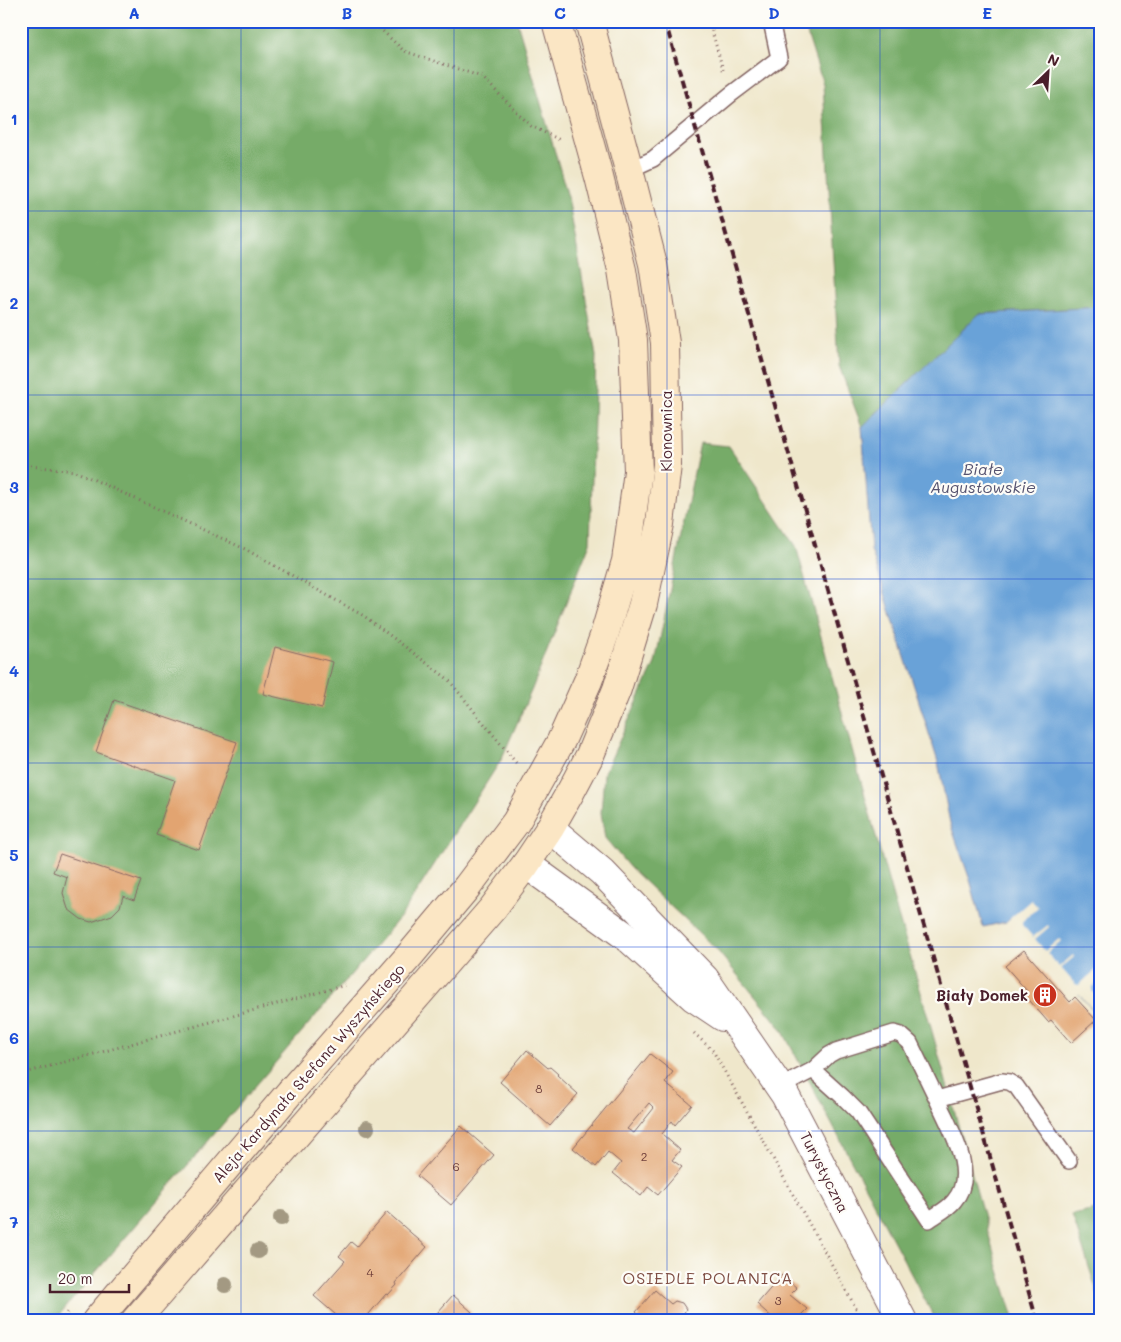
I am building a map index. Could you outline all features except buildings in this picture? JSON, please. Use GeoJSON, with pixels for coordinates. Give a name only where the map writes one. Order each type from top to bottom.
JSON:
{"type":"FeatureCollection","features":[{"type":"Feature","properties":{"kind":"main road","name":"Klonownica"},"geometry":{"type":"LineString","coordinates":[[516,822],[561,742],[588,681],[604,636],[626,561],[638,471],[632,340],[622,270],[599,177],[556,21]]}},
{"type":"Feature","properties":{"kind":"main road","name":"Klonownica"},"geometry":{"type":"LineString","coordinates":[[550,828],[590,756],[617,689],[643,604],[660,524],[667,465],[665,343],[653,264],[589,21]]}},
{"type":"Feature","properties":{"kind":"main road"},"geometry":{"type":"LineString","coordinates":[[599,177],[629,170]]}},
{"type":"Feature","properties":{"kind":"main road"},"geometry":{"type":"LineString","coordinates":[[135,1321],[493,908],[526,864],[550,828],[516,822],[526,864]]}},
{"type":"Feature","properties":{"kind":"main road","name":"Aleja Kardynała Stefana Wyszyńskiego"},"geometry":{"type":"LineString","coordinates":[[96,1321],[467,887],[516,822]]}},
{"type":"Feature","properties":{"kind":"main road"},"geometry":{"type":"LineString","coordinates":[[291,1091],[316,1112]]}},
{"type":"Feature","properties":{"kind":"street","name":"Turystyczna"},"geometry":{"type":"LineString","coordinates":[[550,828],[602,872],[705,979],[780,1086],[903,1321]]}},
{"type":"Feature","properties":{"kind":"street","name":"Turystyczna"},"geometry":{"type":"LineString","coordinates":[[526,864],[628,938],[694,997],[739,1028]]}},
{"type":"Feature","properties":{"kind":"lane"},"geometry":{"type":"LineString","coordinates":[[629,170],[653,159],[730,95],[779,58],[772,21]]}},
{"type":"Feature","properties":{"kind":"lane"},"geometry":{"type":"LineString","coordinates":[[780,1086],[814,1070],[829,1055],[836,1051],[894,1033],[901,1035],[910,1043],[958,1146],[963,1164],[964,1180],[960,1192],[953,1203],[928,1220],[858,1112],[814,1070]]}},
{"type":"Feature","properties":{"kind":"lane"},"geometry":{"type":"LineString","coordinates":[[936,1100],[1002,1081],[1009,1082],[1016,1086],[1069,1161]]}},
{"type":"Feature","properties":{"kind":"path"},"geometry":{"type":"LineString","coordinates":[[372,21],[404,51],[482,77],[531,126],[564,142]]}},
{"type":"Feature","properties":{"kind":"path"},"geometry":{"type":"LineString","coordinates":[[682,21],[682,24],[692,21]]}},
{"type":"Feature","properties":{"kind":"path"},"geometry":{"type":"LineString","coordinates":[[708,21],[730,95]]}},
{"type":"Feature","properties":{"kind":"path"},"geometry":{"type":"LineString","coordinates":[[21,465],[75,471],[245,549],[364,616],[448,679],[517,764]]}},
{"type":"Feature","properties":{"kind":"path"},"geometry":{"type":"LineString","coordinates":[[21,1074],[355,983],[384,985]]}},
{"type":"Feature","properties":{"kind":"path"},"geometry":{"type":"LineString","coordinates":[[693,1032],[713,1051],[862,1321]]}},
{"type":"Feature","properties":{"kind":"green space"},"geometry":{"type":"Polygon","coordinates":[[[21,21],[517,21],[568,197],[596,356],[590,543],[532,689],[501,760],[402,915],[54,1321],[21,1321],[21,21]]]}},
{"type":"Feature","properties":{"kind":"green space"},"geometry":{"type":"Polygon","coordinates":[[[803,21],[1100,21],[1100,307],[979,314],[862,427],[839,366],[823,84],[803,21]]]}},
{"type":"Feature","properties":{"kind":"green space"},"geometry":{"type":"Polygon","coordinates":[[[700,443],[729,446],[796,546],[895,905],[1015,1321],[936,1321],[781,1028],[716,949],[630,868],[605,838],[601,813],[604,774],[655,663],[700,443]]]}},
{"type":"Feature","properties":{"kind":"green space"},"geometry":{"type":"Polygon","coordinates":[[[1100,1209],[1100,1301],[1072,1215],[1100,1209]]]}},
{"type":"Feature","properties":{"kind":"water","name":"Białe Augustowskie"},"geometry":{"type":"Polygon","coordinates":[[[1100,307],[1100,1018],[1011,918],[1006,922],[983,927],[970,880],[950,823],[938,762],[871,550],[862,427],[979,314],[1100,307]]]}},
{"type":"Feature","properties":{"kind":"pier"},"geometry":{"type":"Polygon","coordinates":[[[1031,900],[1038,907],[1022,922],[1022,925],[1033,937],[1048,925],[1049,927],[1035,939],[1045,951],[1059,939],[1061,941],[1047,953],[1059,967],[1073,955],[1074,957],[1061,968],[1075,984],[1079,985],[1100,966],[1100,980],[1092,988],[1092,991],[1100,1001],[1100,1018],[1010,921],[1007,924],[1006,922],[1031,900]]]}},
{"type":"Feature","properties":{"kind":"railway"},"geometry":{"type":"LineString","coordinates":[[665,21],[1037,1321]]}},
{"type":"Feature","properties":{"kind":"place","name":"Biały Domek"},"geometry":{"type":"Point","coordinates":[1045,995]}},
{"type":"Feature","properties":{"kind":"district","name":"OSIEDLE POLANICA"},"geometry":{"type":"Point","coordinates":[708,1277]}}]}
